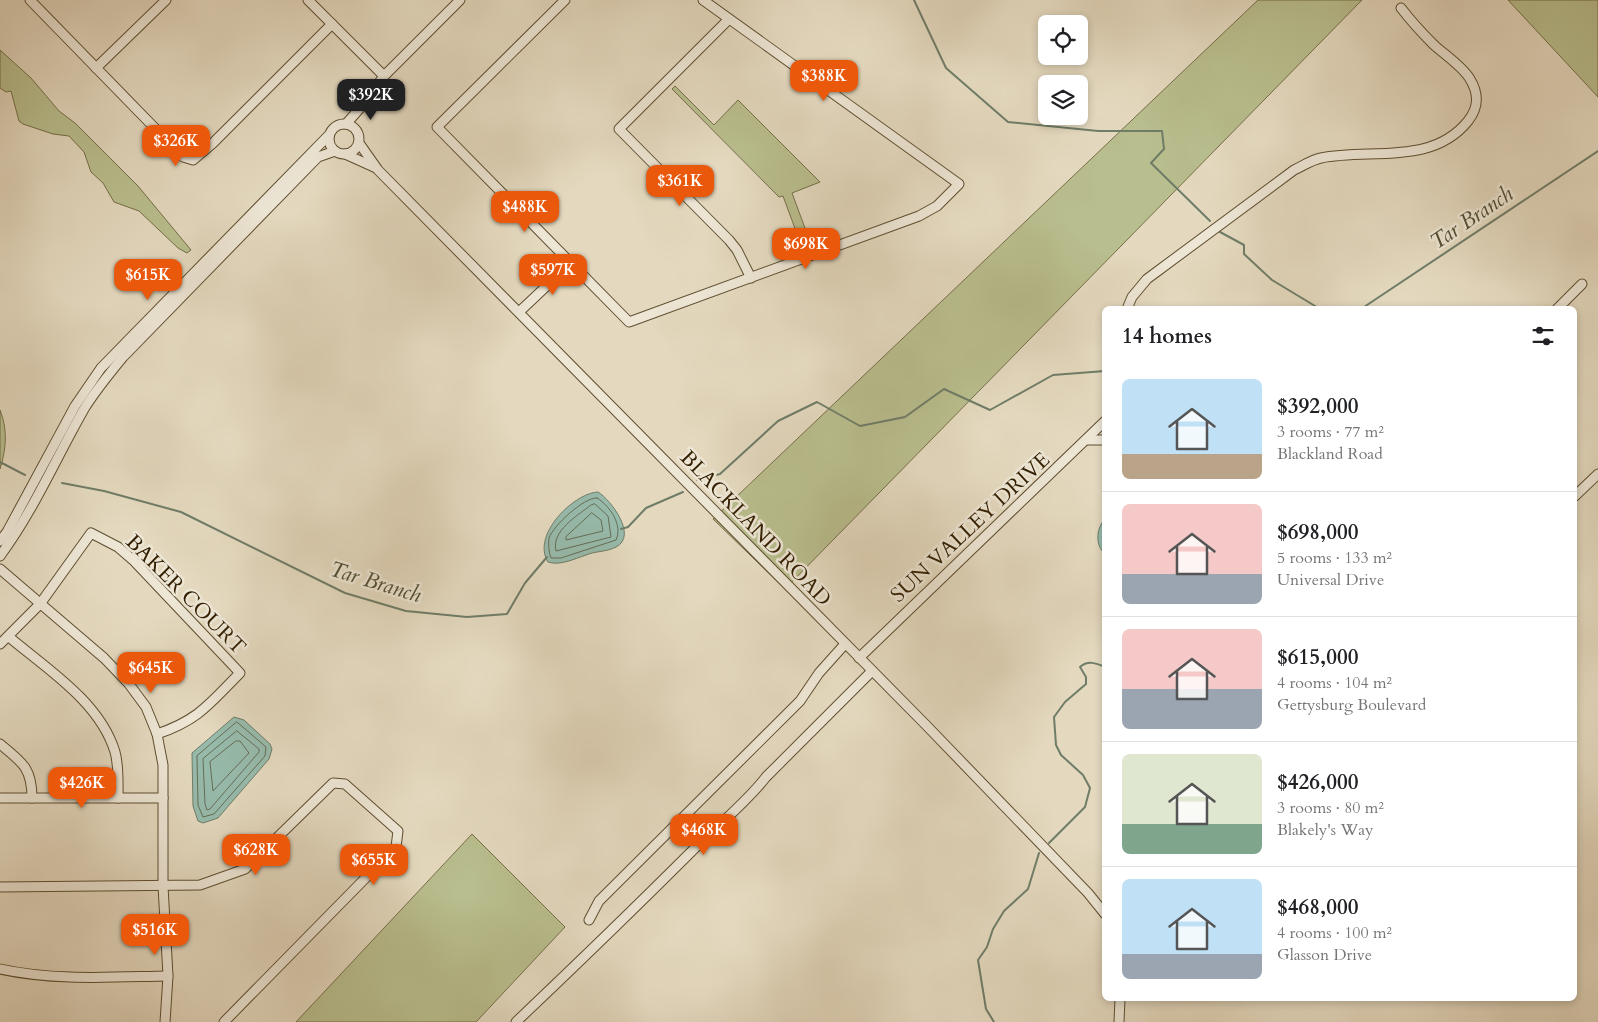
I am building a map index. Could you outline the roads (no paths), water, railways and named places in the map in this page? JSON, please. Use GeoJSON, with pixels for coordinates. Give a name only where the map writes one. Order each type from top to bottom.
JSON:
{"type":"FeatureCollection","features":[{"type":"Feature","properties":{"kind":"street"},"geometry":{"type":"LineString","coordinates":[[30,0],[183,156],[193,160],[213,143],[332,24]]}},
{"type":"Feature","properties":{"kind":"street"},"geometry":{"type":"LineString","coordinates":[[96,68],[166,0]]}},
{"type":"Feature","properties":{"kind":"street"},"geometry":{"type":"LineString","coordinates":[[308,0],[384,76]]}},
{"type":"Feature","properties":{"kind":"street"},"geometry":{"type":"LineString","coordinates":[[346,124],[384,76],[460,0]]}},
{"type":"Feature","properties":{"kind":"street"},"geometry":{"type":"LineString","coordinates":[[565,0],[437,127],[629,322],[919,216],[937,206],[959,184],[703,0]]}},
{"type":"Feature","properties":{"kind":"street"},"geometry":{"type":"LineString","coordinates":[[1128,306],[1132,297],[1146,279],[1294,170],[1322,158],[1399,154],[1423,148],[1446,139],[1464,126],[1474,113],[1478,102],[1469,78],[1433,44],[1400,8]]}},
{"type":"Feature","properties":{"kind":"street"},"geometry":{"type":"LineString","coordinates":[[729,19],[619,129],[729,240],[737,250],[751,278]]}},
{"type":"Feature","properties":{"kind":"street"},"geometry":{"type":"LineString","coordinates":[[328,136],[330,146],[335,151],[345,154],[355,149],[359,142],[358,132],[361,107]]}},
{"type":"Feature","properties":{"kind":"street"},"geometry":{"type":"LineString","coordinates":[[0,541],[66,433],[135,339],[170,296],[328,136],[334,127],[346,124],[353,126],[358,132]]}},
{"type":"Feature","properties":{"kind":"street","name":"BLACKLAND ROAD"},"geometry":{"type":"LineString","coordinates":[[359,142],[378,170],[859,658],[1088,893],[1102,910]]}},
{"type":"Feature","properties":{"kind":"street"},"geometry":{"type":"LineString","coordinates":[[135,339],[178,302],[318,158],[335,151]]}},
{"type":"Feature","properties":{"kind":"street","name":"BLACKLAND ROAD"},"geometry":{"type":"LineString","coordinates":[[345,154],[378,170]]}},
{"type":"Feature","properties":{"kind":"street"},"geometry":{"type":"LineString","coordinates":[[519,312],[571,263]]}},
{"type":"Feature","properties":{"kind":"street"},"geometry":{"type":"LineString","coordinates":[[1559,306],[1582,284]]}},
{"type":"Feature","properties":{"kind":"street"},"geometry":{"type":"LineString","coordinates":[[170,296],[178,302]]}},
{"type":"Feature","properties":{"kind":"street","name":"SUN VALLEY DRIVE"},"geometry":{"type":"LineString","coordinates":[[859,658],[900,616],[1088,440],[1102,424]]}},
{"type":"Feature","properties":{"kind":"street"},"geometry":{"type":"LineString","coordinates":[[0,556],[34,504],[66,433]]}},
{"type":"Feature","properties":{"kind":"street"},"geometry":{"type":"LineString","coordinates":[[1088,440],[1102,440]]}},
{"type":"Feature","properties":{"kind":"street"},"geometry":{"type":"LineString","coordinates":[[1577,494],[1598,474]]}},
{"type":"Feature","properties":{"kind":"street","name":"BAKER COURT"},"geometry":{"type":"LineString","coordinates":[[40,604],[91,533],[118,547],[133,560],[240,673],[201,713],[188,722],[157,734]]}},
{"type":"Feature","properties":{"kind":"street"},"geometry":{"type":"LineString","coordinates":[[0,569],[104,658],[129,684],[146,707],[157,734],[163,765],[163,886],[168,976],[165,1022]]}},
{"type":"Feature","properties":{"kind":"street"},"geometry":{"type":"LineString","coordinates":[[0,644],[40,604]]}},
{"type":"Feature","properties":{"kind":"street"},"geometry":{"type":"LineString","coordinates":[[9,637],[82,699],[96,715],[107,732],[115,753],[118,798]]}},
{"type":"Feature","properties":{"kind":"street"},"geometry":{"type":"LineString","coordinates":[[589,920],[599,901],[800,701],[819,673],[845,644]]}},
{"type":"Feature","properties":{"kind":"street"},"geometry":{"type":"LineString","coordinates":[[516,1022],[607,937],[710,832],[751,796],[766,777],[872,672]]}},
{"type":"Feature","properties":{"kind":"street"},"geometry":{"type":"LineString","coordinates":[[0,744],[27,768],[31,776],[32,798]]}},
{"type":"Feature","properties":{"kind":"street"},"geometry":{"type":"LineString","coordinates":[[0,887],[200,885],[245,869],[333,783],[345,784],[398,831],[396,847],[224,1022]]}},
{"type":"Feature","properties":{"kind":"street"},"geometry":{"type":"LineString","coordinates":[[0,798],[163,798]]}},
{"type":"Feature","properties":{"kind":"street"},"geometry":{"type":"LineString","coordinates":[[0,969],[25,975],[100,978],[168,976]]}},
{"type":"Feature","properties":{"kind":"street"},"geometry":{"type":"LineString","coordinates":[[1119,1022],[1120,1001]]}},
{"type":"Feature","properties":{"kind":"water"},"geometry":{"type":"Polygon","coordinates":[[[598,492],[609,502],[620,518],[624,535],[622,542],[612,549],[567,562],[548,562],[544,551],[545,540],[550,528],[567,507],[588,494],[598,492]]]}},
{"type":"Feature","properties":{"kind":"water"},"geometry":{"type":"Polygon","coordinates":[[[1102,523],[1102,551],[1098,542],[1102,523]]]}},
{"type":"Feature","properties":{"kind":"water"},"geometry":{"type":"Polygon","coordinates":[[[234,717],[244,720],[270,744],[272,749],[269,759],[218,818],[203,823],[198,821],[193,806],[192,753],[234,717]]]}},
{"type":"Feature","properties":{"kind":"waterway"},"geometry":{"type":"LineString","coordinates":[[914,0],[946,68],[1008,122],[1098,131],[1162,131],[1164,149],[1151,163],[1210,221]]}},
{"type":"Feature","properties":{"kind":"waterway","name":"Tar Branch"},"geometry":{"type":"LineString","coordinates":[[1366,306],[1598,151]]}},
{"type":"Feature","properties":{"kind":"waterway"},"geometry":{"type":"LineString","coordinates":[[1220,232],[1244,245],[1244,254],[1272,280],[1315,306]]}},
{"type":"Feature","properties":{"kind":"waterway","name":"Tar Branch"},"geometry":{"type":"LineString","coordinates":[[697,480],[720,474],[778,421],[817,402],[860,426],[905,417],[944,389],[990,410],[1053,375],[1102,371]]}},
{"type":"Feature","properties":{"kind":"waterway","name":"Tar Branch"},"geometry":{"type":"LineString","coordinates":[[0,462],[25,475]]}},
{"type":"Feature","properties":{"kind":"waterway","name":"Tar Branch"},"geometry":{"type":"LineString","coordinates":[[62,483],[104,491],[181,512],[345,593],[406,611],[467,617],[507,614],[525,583],[547,557]]}},
{"type":"Feature","properties":{"kind":"waterway","name":"Tar Branch"},"geometry":{"type":"LineString","coordinates":[[621,529],[628,527],[646,508],[683,492]]}},
{"type":"Feature","properties":{"kind":"waterway"},"geometry":{"type":"LineString","coordinates":[[1049,843],[1085,807],[1090,788],[1083,775],[1061,755],[1056,745],[1054,717],[1065,702],[1086,684],[1086,677],[1080,667],[1089,663],[1102,666]]}},
{"type":"Feature","properties":{"kind":"waterway"},"geometry":{"type":"LineString","coordinates":[[994,1022],[986,1009],[978,960],[987,947],[993,929],[1004,911],[1028,889],[1039,853]]}}]}
